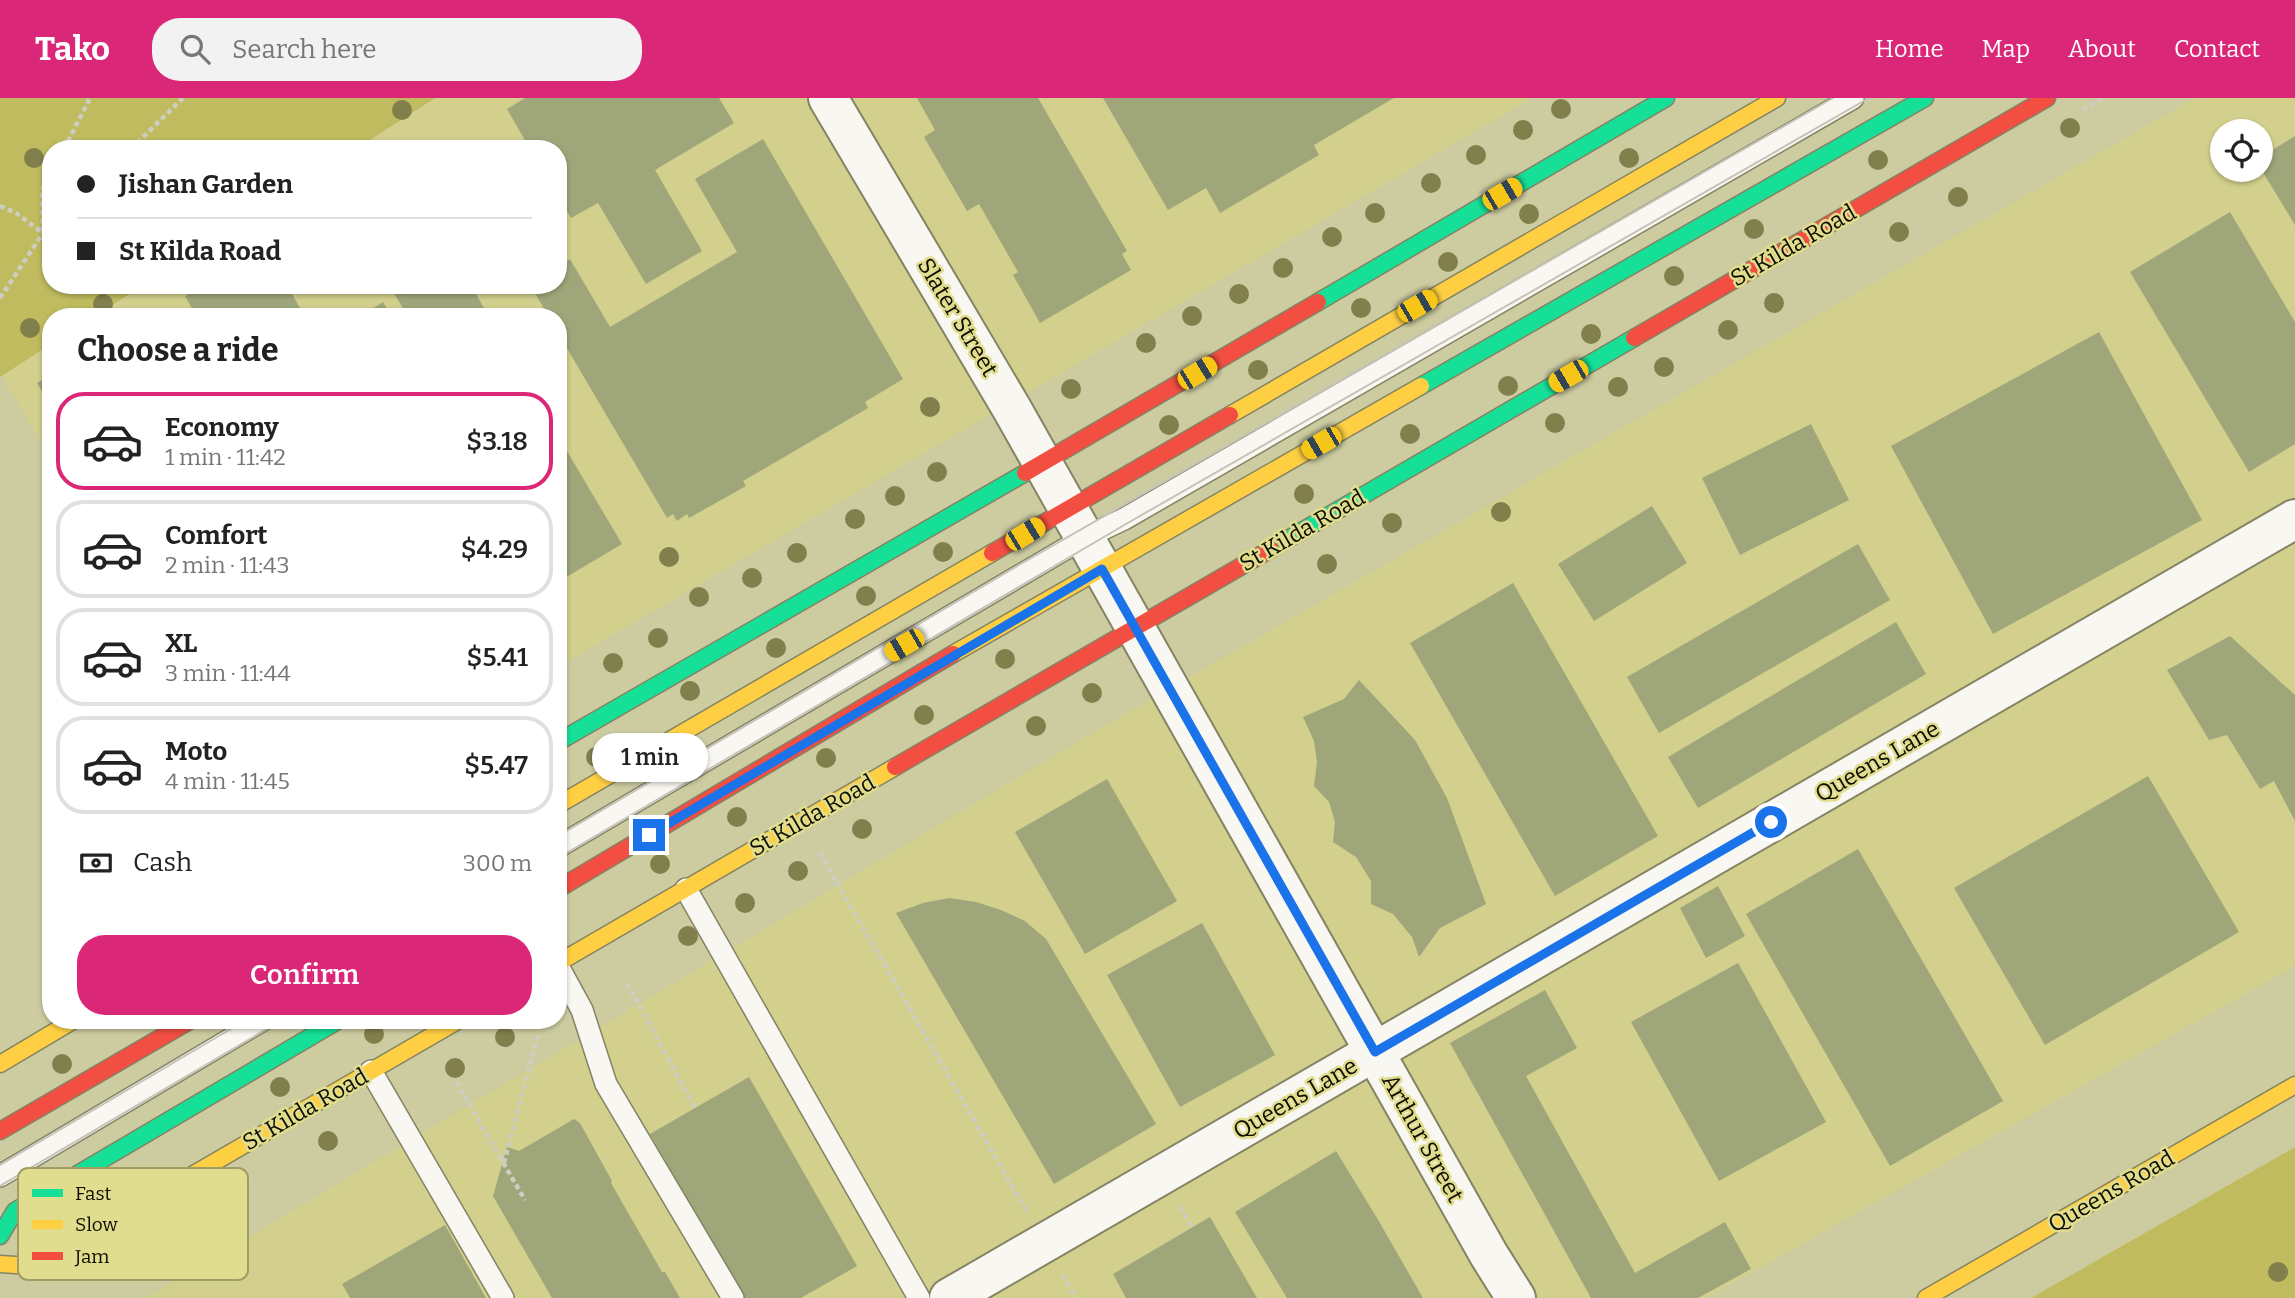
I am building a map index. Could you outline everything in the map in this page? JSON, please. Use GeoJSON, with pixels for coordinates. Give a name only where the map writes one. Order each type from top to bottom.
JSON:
{"type":"FeatureCollection","features":[{"type":"Feature","properties":{"kind":"main road"},"geometry":{"type":"LineString","coordinates":[[567,737],[1043,463],[1666,98]]}},
{"type":"Feature","properties":{"kind":"main road"},"geometry":{"type":"LineString","coordinates":[[567,884],[898,687],[1084,538],[1777,98]]}},
{"type":"Feature","properties":{"kind":"main road"},"geometry":{"type":"LineString","coordinates":[[567,800],[1084,538],[1925,98]]}},
{"type":"Feature","properties":{"kind":"main road","name":"St Kilda Road"},"geometry":{"type":"LineString","coordinates":[[567,960],[2047,98]]}},
{"type":"Feature","properties":{"kind":"main road"},"geometry":{"type":"LineString","coordinates":[[0,1064],[59,1029]]}},
{"type":"Feature","properties":{"kind":"main road"},"geometry":{"type":"LineString","coordinates":[[0,1131],[176,1029]]}},
{"type":"Feature","properties":{"kind":"main road"},"geometry":{"type":"LineString","coordinates":[[89,1168],[324,1029]]}},
{"type":"Feature","properties":{"kind":"main road","name":"St Kilda Road"},"geometry":{"type":"LineString","coordinates":[[204,1168],[443,1029]]}},
{"type":"Feature","properties":{"kind":"main road","name":"Queens Road"},"geometry":{"type":"LineString","coordinates":[[1926,1298],[2295,1085]]}},
{"type":"Feature","properties":{"kind":"main road"},"geometry":{"type":"LineString","coordinates":[[0,1236],[18,1210]]}},
{"type":"Feature","properties":{"kind":"main road","name":"St Kilda Road"},"geometry":{"type":"LineString","coordinates":[[0,1264],[18,1265]]}},
{"type":"Feature","properties":{"kind":"street","name":"Slater Street"},"geometry":{"type":"LineString","coordinates":[[828,98],[1043,463],[1084,538]]}},
{"type":"Feature","properties":{"kind":"street","name":"Queens Lane"},"geometry":{"type":"LineString","coordinates":[[949,1298],[2295,519]]}},
{"type":"Feature","properties":{"kind":"street","name":"Arthur Street"},"geometry":{"type":"LineString","coordinates":[[1084,538],[1489,1255],[1516,1298]]}},
{"type":"Feature","properties":{"kind":"lane"},"geometry":{"type":"LineString","coordinates":[[567,842],[1084,538],[1136,512],[1853,98]]}},
{"type":"Feature","properties":{"kind":"lane"},"geometry":{"type":"LineString","coordinates":[[686,889],[919,1298]]}},
{"type":"Feature","properties":{"kind":"lane"},"geometry":{"type":"LineString","coordinates":[[567,982],[582,1010],[606,1084],[733,1298]]}},
{"type":"Feature","properties":{"kind":"lane"},"geometry":{"type":"LineString","coordinates":[[0,1175],[248,1029]]}},
{"type":"Feature","properties":{"kind":"lane"},"geometry":{"type":"LineString","coordinates":[[371,1071],[503,1298]]}},
{"type":"Feature","properties":{"kind":"path"},"geometry":{"type":"LineString","coordinates":[[69,140],[90,98]]}},
{"type":"Feature","properties":{"kind":"path"},"geometry":{"type":"LineString","coordinates":[[140,140],[183,98]]}},
{"type":"Feature","properties":{"kind":"path"},"geometry":{"type":"LineString","coordinates":[[0,205],[16,212],[42,232]]}},
{"type":"Feature","properties":{"kind":"path"},"geometry":{"type":"LineString","coordinates":[[0,298],[42,235]]}},
{"type":"Feature","properties":{"kind":"path"},"geometry":{"type":"LineString","coordinates":[[802,821],[1076,1298]]}},
{"type":"Feature","properties":{"kind":"path"},"geometry":{"type":"LineString","coordinates":[[627,983],[695,1108]]}},
{"type":"Feature","properties":{"kind":"path"},"geometry":{"type":"LineString","coordinates":[[503,1164],[538,1035]]}},
{"type":"Feature","properties":{"kind":"path"},"geometry":{"type":"LineString","coordinates":[[456,1082],[524,1200]]}},
{"type":"Feature","properties":{"kind":"shaded area"},"geometry":{"type":"Polygon","coordinates":[[[0,98],[435,98],[370,140],[42,140],[42,294],[129,294],[108,308],[42,308],[42,350],[0,377],[0,98]]]}},
{"type":"Feature","properties":{"kind":"shaded area"},"geometry":{"type":"Polygon","coordinates":[[[435,98],[1532,98],[567,662],[567,308],[108,308],[129,294],[567,294],[567,140],[370,140],[435,98]]]}},
{"type":"Feature","properties":{"kind":"shaded area"},"geometry":{"type":"Polygon","coordinates":[[[2195,98],[2295,98],[2295,966],[1706,1298],[146,1298],[176,1280],[248,1280],[248,1237],[1103,727],[2195,98]]]}},
{"type":"Feature","properties":{"kind":"shaded area"},"geometry":{"type":"Polygon","coordinates":[[[42,350],[42,444],[2,376],[42,350]]]}},
{"type":"Feature","properties":{"kind":"shaded area"},"geometry":{"type":"Polygon","coordinates":[[[2295,1147],[2295,1298],[2031,1298],[2295,1147]]]}},
{"type":"Feature","properties":{"kind":"building"},"geometry":{"type":"Polygon","coordinates":[[[525,98],[719,98],[734,123],[655,170],[702,251],[646,284],[598,203],[571,218],[567,211],[567,140],[525,140],[507,109],[525,98]]]}},
{"type":"Feature","properties":{"kind":"building"},"geometry":{"type":"Polygon","coordinates":[[[917,98],[1038,98],[1127,251],[1122,254],[1131,270],[1040,323],[1013,275],[1018,272],[979,204],[967,211],[924,137],[935,130],[917,98]]]}},
{"type":"Feature","properties":{"kind":"building"},"geometry":{"type":"Polygon","coordinates":[[[1103,98],[1394,98],[1314,145],[1319,155],[1220,213],[1206,188],[1168,210],[1103,98]]]}},
{"type":"Feature","properties":{"kind":"building"},"geometry":{"type":"Polygon","coordinates":[[[2295,136],[2295,225],[2269,182],[2273,182],[2273,150],[2295,136]]]}},
{"type":"Feature","properties":{"kind":"building"},"geometry":{"type":"Polygon","coordinates":[[[763,139],[903,379],[865,402],[868,408],[743,481],[746,486],[689,518],[687,514],[677,521],[673,514],[667,518],[567,348],[567,308],[544,308],[535,294],[567,294],[567,261],[570,259],[610,327],[737,252],[695,179],[763,139]]]}},
{"type":"Feature","properties":{"kind":"building"},"geometry":{"type":"Polygon","coordinates":[[[2230,212],[2295,322],[2295,444],[2249,472],[2130,272],[2230,212]]]}},
{"type":"Feature","properties":{"kind":"building"},"geometry":{"type":"Polygon","coordinates":[[[292,294],[300,308],[192,308],[185,296],[292,294]]]}},
{"type":"Feature","properties":{"kind":"building"},"geometry":{"type":"Polygon","coordinates":[[[394,294],[476,294],[484,308],[403,308],[394,294]]]}},
{"type":"Feature","properties":{"kind":"building"},"geometry":{"type":"Polygon","coordinates":[[[383,302],[387,308],[373,308],[383,302]]]}},
{"type":"Feature","properties":{"kind":"building"},"geometry":{"type":"Polygon","coordinates":[[[2099,332],[2202,520],[1993,634],[1891,446],[2099,332]]]}},
{"type":"Feature","properties":{"kind":"building"},"geometry":{"type":"Polygon","coordinates":[[[1811,424],[1849,500],[1740,555],[1702,478],[1811,424]]]}},
{"type":"Feature","properties":{"kind":"building"},"geometry":{"type":"Polygon","coordinates":[[[567,451],[622,544],[567,577],[567,451]]]}},
{"type":"Feature","properties":{"kind":"building"},"geometry":{"type":"Polygon","coordinates":[[[1652,506],[1687,563],[1594,621],[1558,564],[1652,506]]]}},
{"type":"Feature","properties":{"kind":"building"},"geometry":{"type":"Polygon","coordinates":[[[1858,544],[1890,600],[1659,733],[1627,677],[1858,544]]]}},
{"type":"Feature","properties":{"kind":"building"},"geometry":{"type":"Polygon","coordinates":[[[1513,583],[1658,836],[1555,896],[1410,643],[1513,583]]]}},
{"type":"Feature","properties":{"kind":"building"},"geometry":{"type":"Polygon","coordinates":[[[1896,622],[1926,674],[1698,808],[1668,757],[1896,622]]]}},
{"type":"Feature","properties":{"kind":"building"},"geometry":{"type":"Polygon","coordinates":[[[2230,636],[2295,695],[2295,821],[2274,781],[2260,789],[2227,735],[2209,740],[2167,670],[2230,636]]]}},
{"type":"Feature","properties":{"kind":"building"},"geometry":{"type":"Polygon","coordinates":[[[1359,680],[1415,740],[1447,798],[1486,904],[1440,928],[1419,957],[1412,937],[1393,914],[1371,904],[1371,881],[1356,857],[1333,842],[1335,822],[1329,802],[1314,786],[1317,762],[1314,741],[1303,717],[1344,699],[1359,680]]]}},
{"type":"Feature","properties":{"kind":"building"},"geometry":{"type":"Polygon","coordinates":[[[2148,776],[2239,932],[2045,1045],[1954,888],[2148,776]]]}},
{"type":"Feature","properties":{"kind":"building"},"geometry":{"type":"Polygon","coordinates":[[[1107,779],[1177,901],[1085,954],[1015,832],[1107,779]]]}},
{"type":"Feature","properties":{"kind":"building"},"geometry":{"type":"Polygon","coordinates":[[[1858,849],[2003,1101],[1890,1166],[1746,914],[1858,849]]]}},
{"type":"Feature","properties":{"kind":"building"},"geometry":{"type":"Polygon","coordinates":[[[1718,886],[1745,936],[1706,958],[1680,908],[1718,886]]]}},
{"type":"Feature","properties":{"kind":"building"},"geometry":{"type":"Polygon","coordinates":[[[949,898],[976,902],[1001,910],[1025,921],[1046,939],[1156,1124],[1054,1184],[896,913],[923,903],[949,898]]]}},
{"type":"Feature","properties":{"kind":"building"},"geometry":{"type":"Polygon","coordinates":[[[1202,923],[1275,1055],[1180,1107],[1107,975],[1202,923]]]}},
{"type":"Feature","properties":{"kind":"building"},"geometry":{"type":"Polygon","coordinates":[[[1738,963],[1826,1122],[1719,1181],[1631,1022],[1738,963]]]}},
{"type":"Feature","properties":{"kind":"building"},"geometry":{"type":"Polygon","coordinates":[[[1545,990],[1577,1048],[1526,1076],[1635,1273],[1725,1222],[1751,1269],[1698,1298],[1591,1298],[1450,1043],[1545,990]]]}},
{"type":"Feature","properties":{"kind":"building"},"geometry":{"type":"Polygon","coordinates":[[[749,1077],[857,1266],[801,1298],[744,1298],[650,1134],[749,1077]]]}},
{"type":"Feature","properties":{"kind":"building"},"geometry":{"type":"Polygon","coordinates":[[[574,1119],[580,1123],[611,1183],[680,1298],[552,1298],[493,1196],[507,1147],[519,1151],[574,1119]]]}},
{"type":"Feature","properties":{"kind":"building"},"geometry":{"type":"Polygon","coordinates":[[[1336,1151],[1423,1298],[1287,1298],[1235,1212],[1336,1151]]]}},
{"type":"Feature","properties":{"kind":"building"},"geometry":{"type":"Polygon","coordinates":[[[1210,1217],[1257,1298],[1126,1298],[1113,1274],[1210,1217]]]}},
{"type":"Feature","properties":{"kind":"building"},"geometry":{"type":"Polygon","coordinates":[[[445,1225],[486,1298],[350,1298],[342,1284],[445,1225]]]}},
{"type":"Feature","properties":{"kind":"tram line"},"geometry":{"type":"LineString","coordinates":[[567,831],[1019,565],[1833,98]]}},
{"type":"Feature","properties":{"kind":"tram line"},"geometry":{"type":"LineString","coordinates":[[567,853],[1126,524],[1869,98]]}},
{"type":"Feature","properties":{"kind":"tram line"},"geometry":{"type":"LineString","coordinates":[[0,1165],[231,1029]]}},
{"type":"Feature","properties":{"kind":"tram line"},"geometry":{"type":"LineString","coordinates":[[31,1168],[267,1029]]}},
{"type":"Feature","properties":{"kind":"tram line"},"geometry":{"type":"LineString","coordinates":[[0,1186],[18,1175]]}},
{"type":"Feature","properties":{"kind":"traffic: fast"},"geometry":{"type":"LineString","coordinates":[[1318,302],[1666,98]]}},
{"type":"Feature","properties":{"kind":"traffic: fast"},"geometry":{"type":"LineString","coordinates":[[1421,386],[1925,98]]}},
{"type":"Feature","properties":{"kind":"traffic: fast"},"geometry":{"type":"LineString","coordinates":[[1271,549],[1634,338]]}},
{"type":"Feature","properties":{"kind":"traffic: fast"},"geometry":{"type":"LineString","coordinates":[[567,737],[1025,473]]}},
{"type":"Feature","properties":{"kind":"traffic: fast"},"geometry":{"type":"LineString","coordinates":[[88,1168],[324,1029]]}},
{"type":"Feature","properties":{"kind":"traffic: fast"},"geometry":{"type":"LineString","coordinates":[[0,1236],[18,1209]]}},
{"type":"Feature","properties":{"kind":"traffic: slow"},"geometry":{"type":"LineString","coordinates":[[1230,415],[1777,98]]}},
{"type":"Feature","properties":{"kind":"traffic: slow"},"geometry":{"type":"LineString","coordinates":[[953,654],[1421,386]]}},
{"type":"Feature","properties":{"kind":"traffic: slow"},"geometry":{"type":"LineString","coordinates":[[567,800],[992,553]]}},
{"type":"Feature","properties":{"kind":"traffic: slow"},"geometry":{"type":"LineString","coordinates":[[567,958],[895,767]]}},
{"type":"Feature","properties":{"kind":"traffic: slow"},"geometry":{"type":"LineString","coordinates":[[0,1064],[59,1029]]}},
{"type":"Feature","properties":{"kind":"traffic: slow"},"geometry":{"type":"LineString","coordinates":[[204,1168],[444,1029]]}},
{"type":"Feature","properties":{"kind":"traffic: slow"},"geometry":{"type":"LineString","coordinates":[[1926,1298],[2295,1085]]}},
{"type":"Feature","properties":{"kind":"traffic: slow"},"geometry":{"type":"LineString","coordinates":[[0,1264],[18,1265]]}},
{"type":"Feature","properties":{"kind":"traffic: jam"},"geometry":{"type":"LineString","coordinates":[[1634,338],[2047,98]]}},
{"type":"Feature","properties":{"kind":"traffic: jam"},"geometry":{"type":"LineString","coordinates":[[1025,473],[1318,302]]}},
{"type":"Feature","properties":{"kind":"traffic: jam"},"geometry":{"type":"LineString","coordinates":[[992,553],[1230,415]]}},
{"type":"Feature","properties":{"kind":"traffic: jam"},"geometry":{"type":"LineString","coordinates":[[895,767],[1271,549]]}},
{"type":"Feature","properties":{"kind":"traffic: jam"},"geometry":{"type":"LineString","coordinates":[[567,884],[953,654]]}},
{"type":"Feature","properties":{"kind":"traffic: jam"},"geometry":{"type":"LineString","coordinates":[[0,1131],[176,1029]]}},
{"type":"Feature","properties":{"kind":"route"},"geometry":{"type":"LineString","coordinates":[[649,835],[1102,569],[1375,1052],[1771,822]]}}]}
